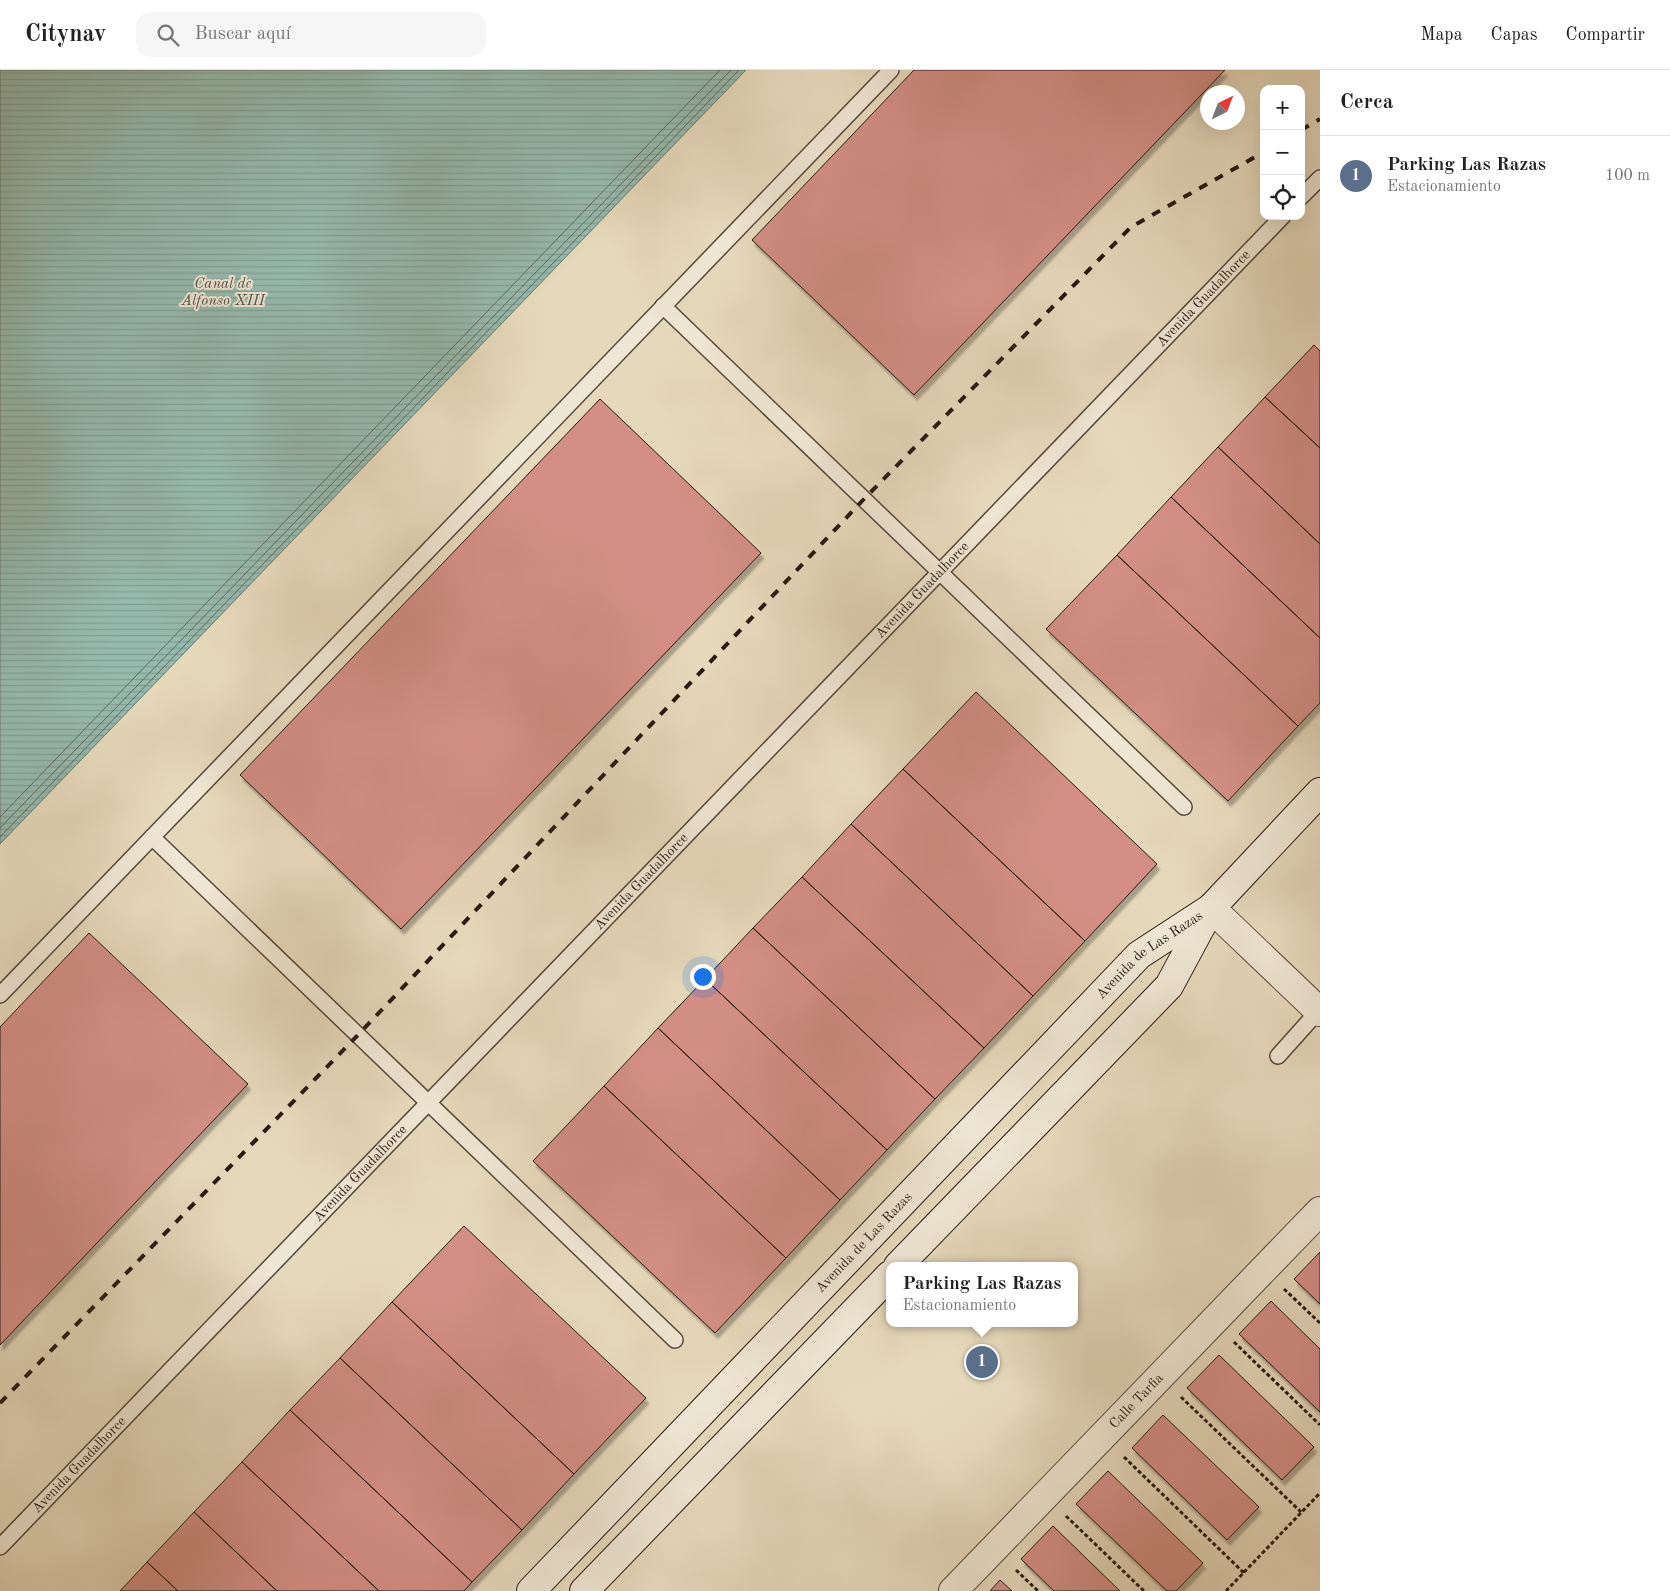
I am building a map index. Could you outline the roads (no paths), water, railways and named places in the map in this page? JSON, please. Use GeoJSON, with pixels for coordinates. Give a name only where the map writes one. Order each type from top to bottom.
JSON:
{"type":"FeatureCollection","features":[{"type":"Feature","properties":{"kind":"main road","name":"Avenida de Las Razas"},"geometry":{"type":"LineString","coordinates":[[902,1262],[1169,986],[1212,908],[1320,792]]}},
{"type":"Feature","properties":{"kind":"main road","name":"Avenida de Las Razas"},"geometry":{"type":"LineString","coordinates":[[531,1591],[1139,955],[1212,908]]}},
{"type":"Feature","properties":{"kind":"main road"},"geometry":{"type":"LineString","coordinates":[[1212,908],[1319,1011]]}},
{"type":"Feature","properties":{"kind":"main road","name":"Calle Tarfia"},"geometry":{"type":"LineString","coordinates":[[953,1591],[1320,1211]]}},
{"type":"Feature","properties":{"kind":"main road"},"geometry":{"type":"LineString","coordinates":[[584,1591],[886,1279]]}},
{"type":"Feature","properties":{"kind":"lane"},"geometry":{"type":"LineString","coordinates":[[0,995],[892,70]]}},
{"type":"Feature","properties":{"kind":"lane"},"geometry":{"type":"LineString","coordinates":[[1305,193],[1320,178]]}},
{"type":"Feature","properties":{"kind":"lane","name":"Avenida Guadalhorce"},"geometry":{"type":"LineString","coordinates":[[0,1547],[1279,220]]}},
{"type":"Feature","properties":{"kind":"lane"},"geometry":{"type":"LineString","coordinates":[[664,306],[1184,807]]}},
{"type":"Feature","properties":{"kind":"lane"},"geometry":{"type":"LineString","coordinates":[[152,838],[675,1340]]}},
{"type":"Feature","properties":{"kind":"lane"},"geometry":{"type":"LineString","coordinates":[[1278,1056],[1319,1011]]}},
{"type":"Feature","properties":{"kind":"water","name":"Canal de Alfonso XIII"},"geometry":{"type":"Polygon","coordinates":[[[0,70],[746,70],[0,844],[0,70]]]}},
{"type":"Feature","properties":{"kind":"railway"},"geometry":{"type":"LineString","coordinates":[[1305,128],[1320,119]]}},
{"type":"Feature","properties":{"kind":"railway"},"geometry":{"type":"LineString","coordinates":[[0,1403],[357,1036],[864,499],[1131,227],[1260,154]]}},
{"type":"Feature","properties":{"kind":"place","name":"Parking Las Razas"},"geometry":{"type":"Point","coordinates":[982,1362]}}]}
